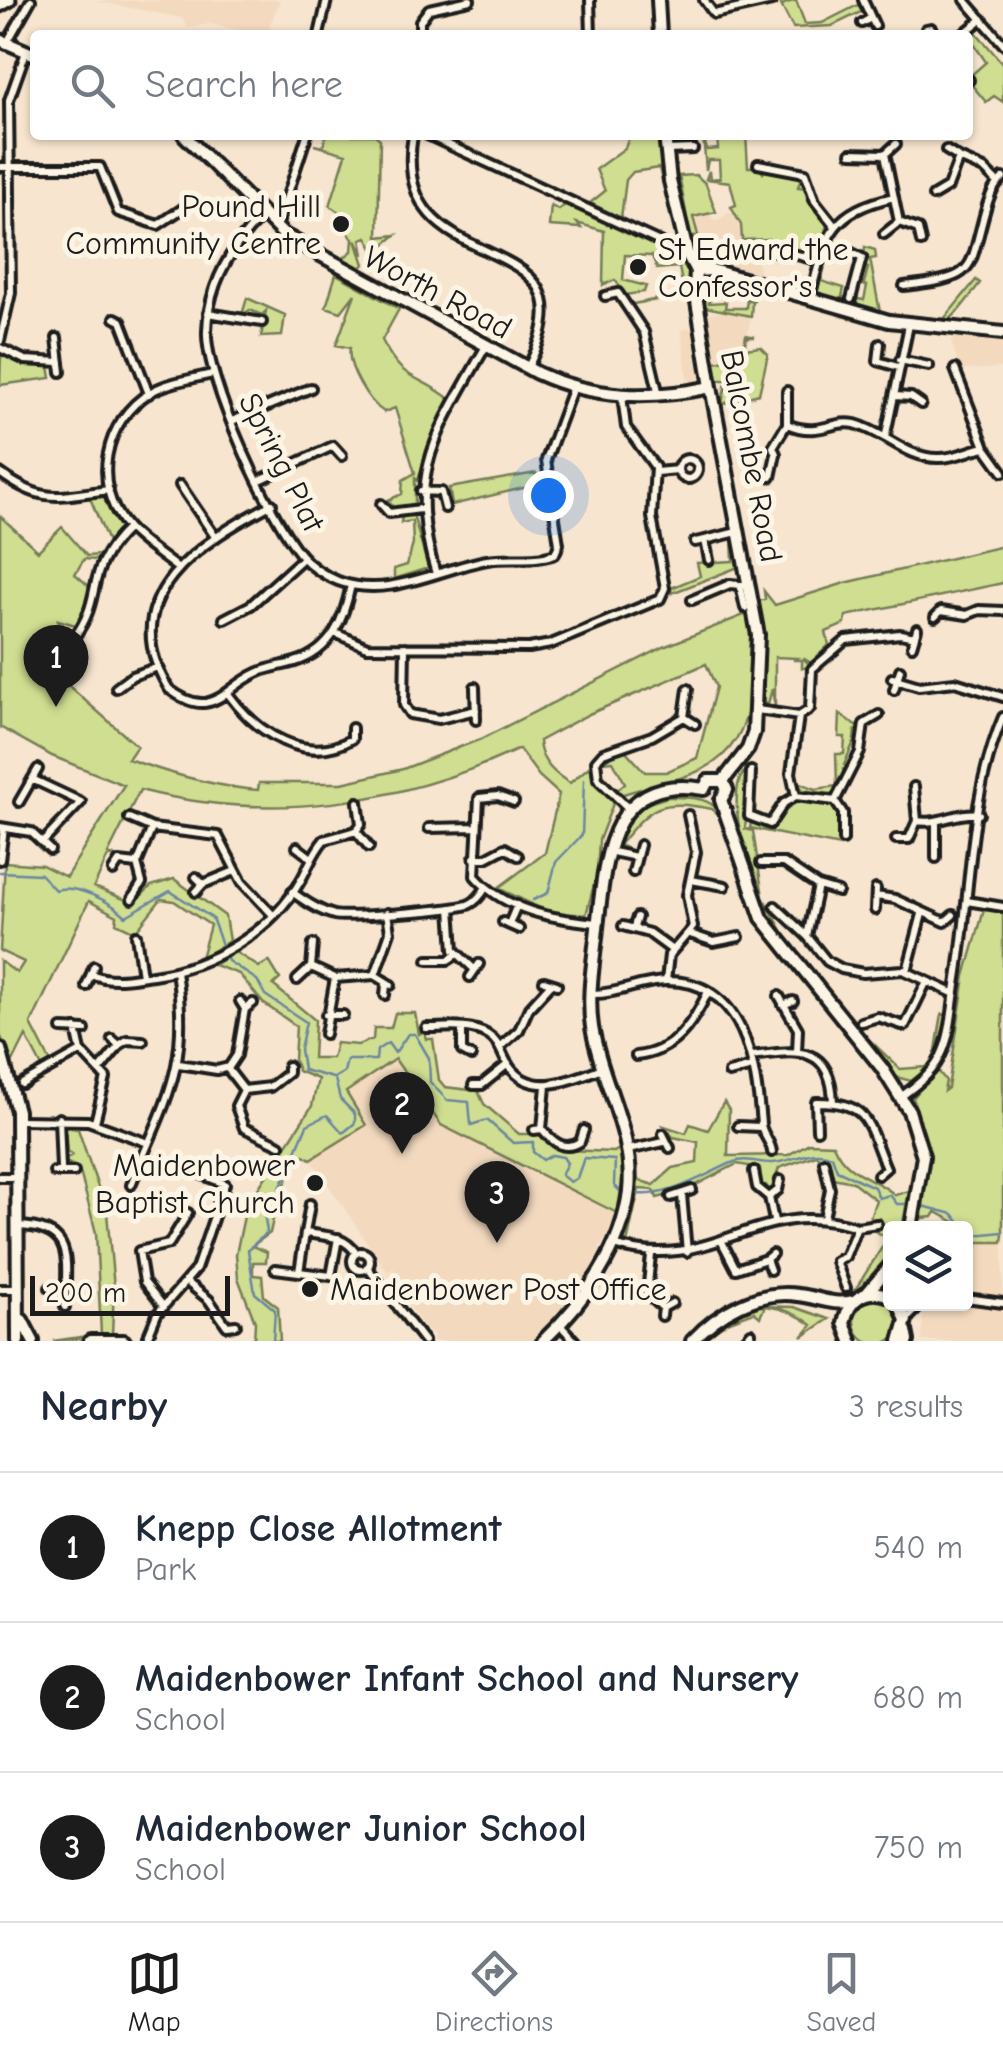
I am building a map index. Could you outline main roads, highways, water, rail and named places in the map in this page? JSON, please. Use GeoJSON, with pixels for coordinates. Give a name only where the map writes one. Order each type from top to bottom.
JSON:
{"type":"FeatureCollection","features":[{"type":"Feature","properties":{"kind":"main road"},"geometry":{"type":"LineString","coordinates":[[0,5],[9,0]]}},
{"type":"Feature","properties":{"kind":"waterway"},"geometry":{"type":"LineString","coordinates":[[605,760],[623,750]]}},
{"type":"Feature","properties":{"kind":"waterway"},"geometry":{"type":"LineString","coordinates":[[533,900],[548,893],[556,862],[582,835],[584,780]]}},
{"type":"Feature","properties":{"kind":"waterway"},"geometry":{"type":"LineString","coordinates":[[0,872],[40,874],[55,890],[73,889],[93,895],[126,916],[170,891],[212,918],[228,961],[257,980],[265,995],[306,1022],[300,1049],[303,1070],[333,1078]]}},
{"type":"Feature","properties":{"kind":"waterway"},"geometry":{"type":"LineString","coordinates":[[334,1078],[344,1072],[347,1060],[376,1060],[377,1050],[388,1043],[395,1053],[408,1034],[415,1034],[429,1058],[430,1082],[447,1100],[469,1102],[471,1125],[487,1120],[513,1143],[533,1142],[533,1152],[543,1160],[552,1155],[563,1157],[567,1163],[561,1175],[570,1182],[577,1178],[584,1158],[615,1160],[614,1185],[620,1191]]}},
{"type":"Feature","properties":{"kind":"waterway"},"geometry":{"type":"LineString","coordinates":[[273,1341],[275,1310],[255,1293],[248,1250],[267,1232],[263,1205],[276,1198],[307,1125],[327,1115],[343,1133],[355,1123],[355,1114],[340,1099],[335,1079]]}},
{"type":"Feature","properties":{"kind":"waterway"},"geometry":{"type":"LineString","coordinates":[[638,1194],[663,1192],[739,1161],[773,1163],[817,1153],[832,1156],[837,1170],[874,1187],[879,1198],[890,1195],[897,1204],[912,1204]]}},
{"type":"Feature","properties":{"kind":"waterway"},"geometry":{"type":"LineString","coordinates":[[919,1205],[953,1214],[958,1221]]}},
{"type":"Feature","properties":{"kind":"waterway"},"geometry":{"type":"LineString","coordinates":[[973,1234],[1003,1232]]}},
{"type":"Feature","properties":{"kind":"place","name":"Pound Hill Community Centre"},"geometry":{"type":"Point","coordinates":[341,224]}},
{"type":"Feature","properties":{"kind":"place","name":"St Edward the Confessor's"},"geometry":{"type":"Point","coordinates":[638,267]}},
{"type":"Feature","properties":{"kind":"place","name":"Knepp Close Allotment"},"geometry":{"type":"Point","coordinates":[56,707]}},
{"type":"Feature","properties":{"kind":"place","name":"Maidenbower Infant School and Nursery"},"geometry":{"type":"Point","coordinates":[402,1154]}},
{"type":"Feature","properties":{"kind":"place","name":"Maidenbower Baptist Church"},"geometry":{"type":"Point","coordinates":[315,1183]}},
{"type":"Feature","properties":{"kind":"place","name":"Maidenbower Junior School"},"geometry":{"type":"Point","coordinates":[497,1243]}},
{"type":"Feature","properties":{"kind":"place","name":"Maidenbower Post Office"},"geometry":{"type":"Point","coordinates":[310,1289]}}]}
